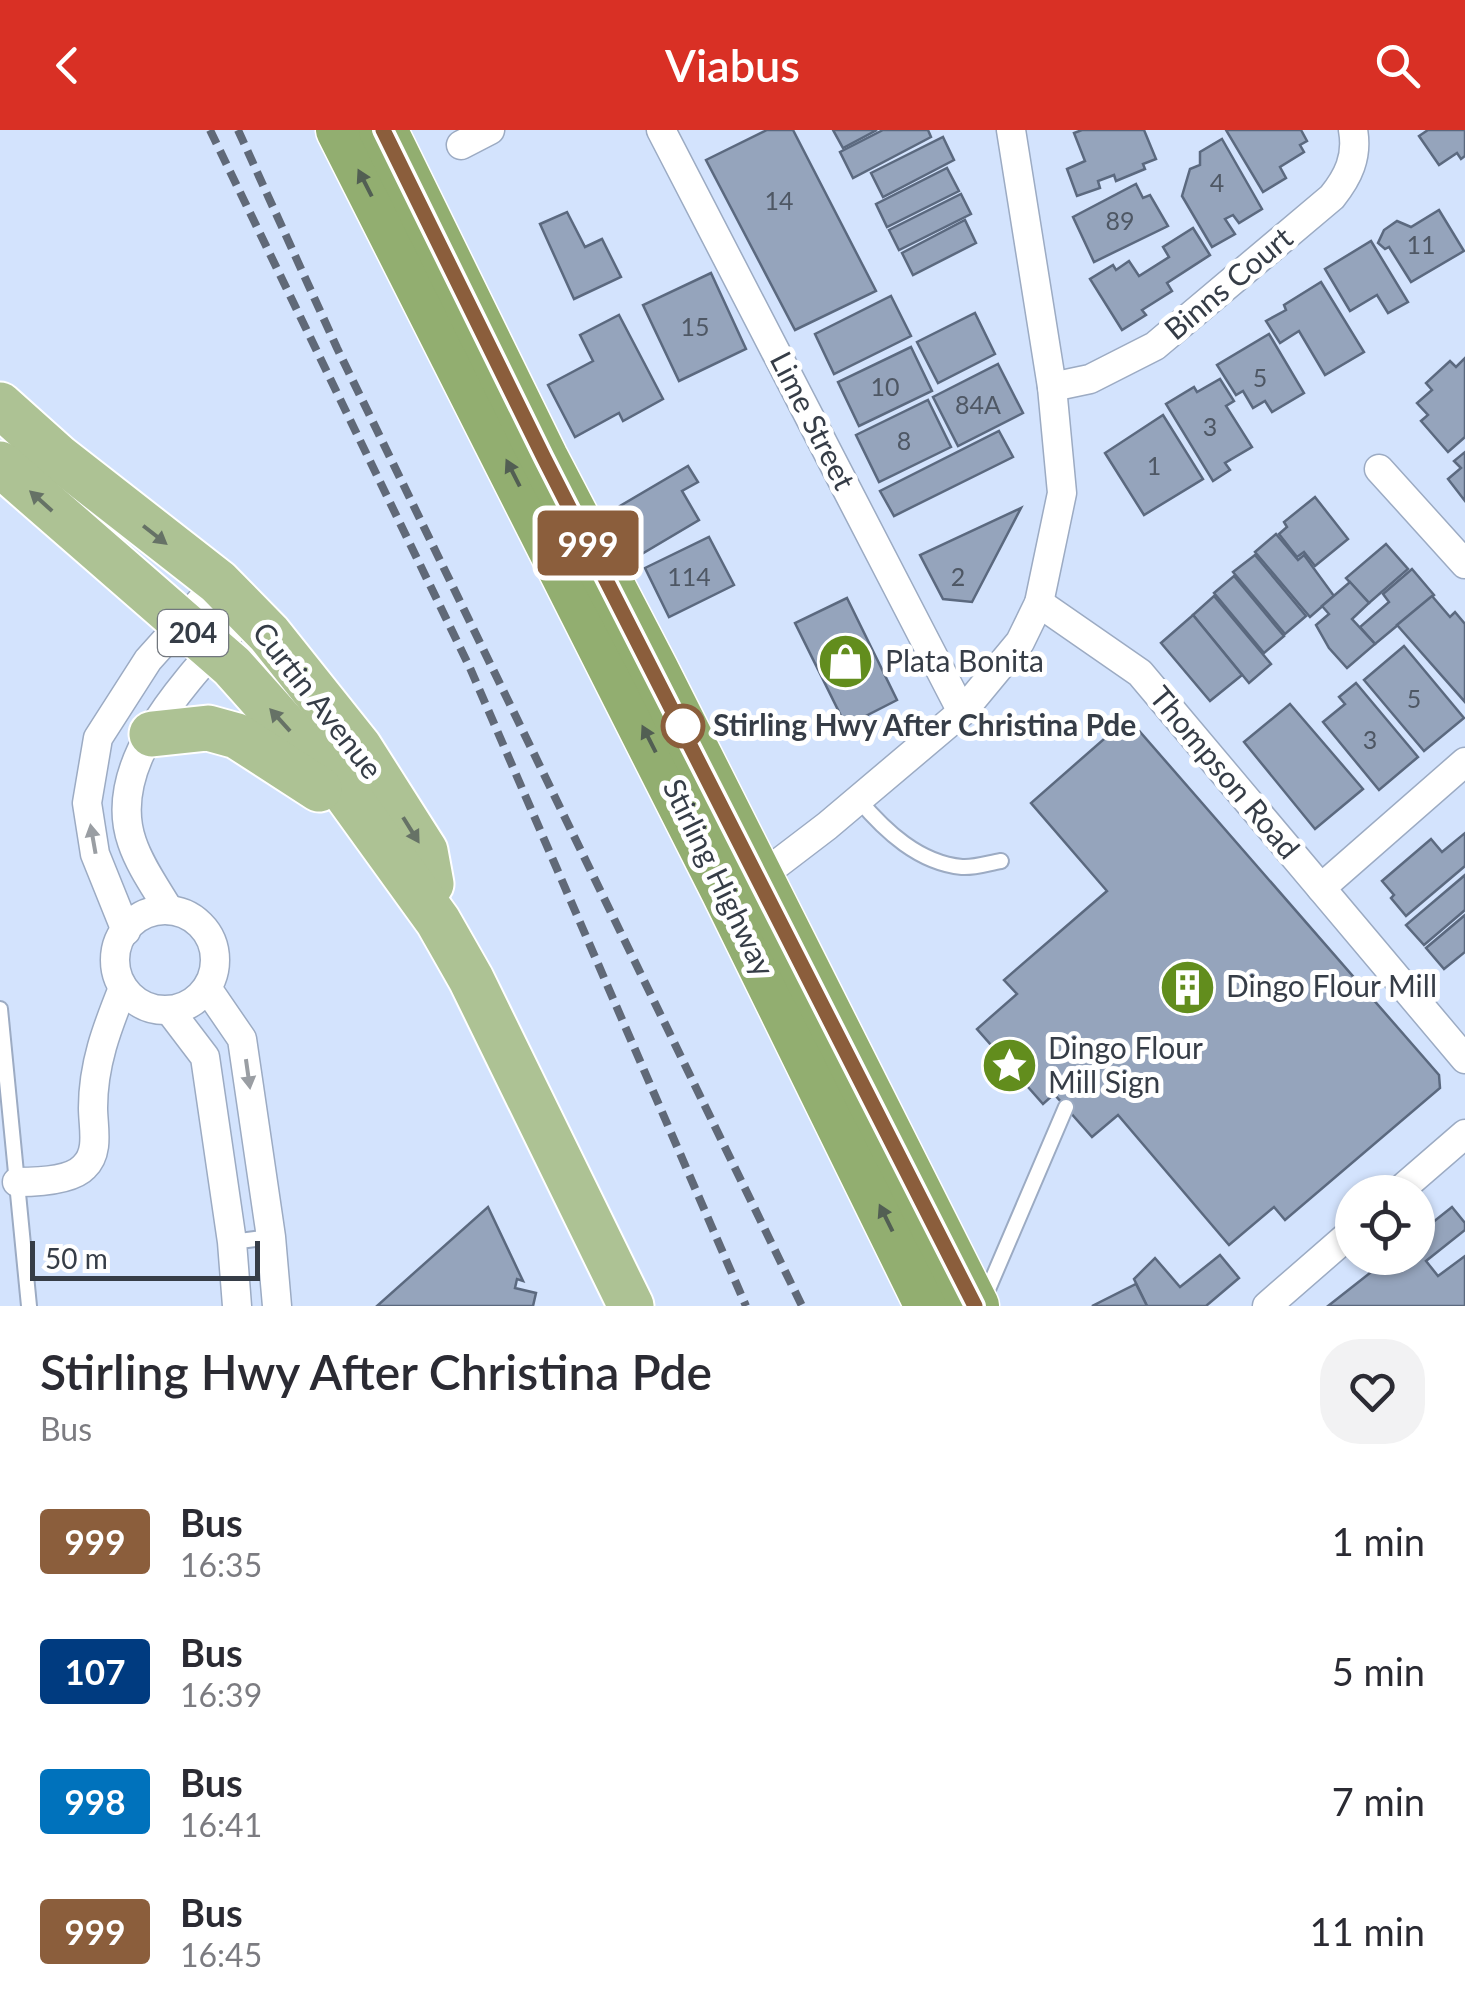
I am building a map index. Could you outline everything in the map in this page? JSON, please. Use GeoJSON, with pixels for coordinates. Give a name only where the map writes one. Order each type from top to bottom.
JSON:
{"type":"FeatureCollection","features":[{"type":"Feature","properties":{"kind":"highway","name":"Stirling Highway"},"geometry":{"type":"LineString","coordinates":[[340,130],[741,884],[978,1306]]}},
{"type":"Feature","properties":{"kind":"highway","name":"Stirling Highway"},"geometry":{"type":"LineString","coordinates":[[384,130],[544,458],[741,884],[929,1306]]}},
{"type":"Feature","properties":{"kind":"main road","name":"Curtin Avenue"},"geometry":{"type":"LineString","coordinates":[[0,404],[58,458],[232,598],[269,634],[359,747],[424,851],[438,921]]}},
{"type":"Feature","properties":{"kind":"main road","name":"Curtin Avenue"},"geometry":{"type":"LineString","coordinates":[[0,464],[198,637],[268,706],[347,795],[438,921],[471,979],[631,1306]]}},
{"type":"Feature","properties":{"kind":"main road"},"geometry":{"type":"LineString","coordinates":[[152,734],[208,728],[237,736],[366,821]]}},
{"type":"Feature","properties":{"kind":"street"},"geometry":{"type":"LineString","coordinates":[[461,146],[490,130]]}},
{"type":"Feature","properties":{"kind":"street","name":"Lime Street"},"geometry":{"type":"LineString","coordinates":[[661,130],[962,712]]}},
{"type":"Feature","properties":{"kind":"street"},"geometry":{"type":"LineString","coordinates":[[741,884],[793,853],[962,712],[1020,642],[1039,603],[1062,493],[1052,387],[1010,130]]}},
{"type":"Feature","properties":{"kind":"street","name":"Binns Court"},"geometry":{"type":"LineString","coordinates":[[1052,387],[1090,378],[1155,346],[1332,197],[1353,161],[1352,130]]}},
{"type":"Feature","properties":{"kind":"street"},"geometry":{"type":"LineString","coordinates":[[1379,469],[1465,564]]}},
{"type":"Feature","properties":{"kind":"street"},"geometry":{"type":"LineString","coordinates":[[169,910],[131,841],[125,794],[139,753],[182,689],[198,637],[232,598]]}},
{"type":"Feature","properties":{"kind":"street"},"geometry":{"type":"LineString","coordinates":[[126,931],[95,854],[87,803],[98,738],[148,660],[198,637],[232,598]]}},
{"type":"Feature","properties":{"kind":"street","name":"Thompson Road"},"geometry":{"type":"LineString","coordinates":[[1039,603],[1140,673],[1465,1058]]}},
{"type":"Feature","properties":{"kind":"street"},"geometry":{"type":"LineString","coordinates":[[1321,888],[1465,762]]}},
{"type":"Feature","properties":{"kind":"street"},"geometry":{"type":"LineString","coordinates":[[169,910],[195,919],[210,938],[215,964],[208,988],[189,1005],[170,1010],[142,1005],[123,988],[114,965],[117,943],[126,931],[132,922],[150,912],[169,910]]}},
{"type":"Feature","properties":{"kind":"street"},"geometry":{"type":"LineString","coordinates":[[17,1182],[68,1175],[84,1168],[95,1146],[93,1104],[98,1051],[123,988]]}},
{"type":"Feature","properties":{"kind":"street"},"geometry":{"type":"LineString","coordinates":[[208,988],[242,1039],[271,1236],[277,1306]]}},
{"type":"Feature","properties":{"kind":"street"},"geometry":{"type":"LineString","coordinates":[[170,1010],[205,1057],[232,1242],[237,1306]]}},
{"type":"Feature","properties":{"kind":"street"},"geometry":{"type":"LineString","coordinates":[[1418,1175],[1465,1134]]}},
{"type":"Feature","properties":{"kind":"street"},"geometry":{"type":"LineString","coordinates":[[1267,1306],[1335,1247]]}},
{"type":"Feature","properties":{"kind":"lane"},"geometry":{"type":"LineString","coordinates":[[858,800],[892,834],[924,857],[964,867],[1001,860]]}},
{"type":"Feature","properties":{"kind":"lane"},"geometry":{"type":"LineString","coordinates":[[0,1009],[29,1306]]}},
{"type":"Feature","properties":{"kind":"lane"},"geometry":{"type":"LineString","coordinates":[[978,1306],[1066,1107]]}},
{"type":"Feature","properties":{"kind":"lane"},"geometry":{"type":"LineString","coordinates":[[232,1242],[271,1236]]}},
{"type":"Feature","properties":{"kind":"building"},"geometry":{"type":"Polygon","coordinates":[[[767,130],[793,130],[876,291],[795,330],[706,160],[767,130]]]}},
{"type":"Feature","properties":{"kind":"building"},"geometry":{"type":"Polygon","coordinates":[[[833,130],[877,130],[843,148],[833,130]]]}},
{"type":"Feature","properties":{"kind":"building"},"geometry":{"type":"Polygon","coordinates":[[[883,130],[928,130],[931,137],[853,178],[840,152],[883,130]]]}},
{"type":"Feature","properties":{"kind":"building"},"geometry":{"type":"Polygon","coordinates":[[[1144,130],[1156,159],[1143,164],[1145,169],[1116,181],[1114,175],[1098,181],[1100,188],[1077,196],[1067,169],[1085,161],[1074,133],[1144,130]]]}},
{"type":"Feature","properties":{"kind":"building"},"geometry":{"type":"Polygon","coordinates":[[[1226,130],[1301,130],[1307,141],[1300,145],[1304,152],[1280,167],[1286,178],[1263,192],[1226,130]]]}},
{"type":"Feature","properties":{"kind":"building"},"geometry":{"type":"Polygon","coordinates":[[[1428,130],[1465,130],[1465,156],[1461,159],[1457,153],[1439,165],[1419,136],[1428,130]]]}},
{"type":"Feature","properties":{"kind":"building"},"geometry":{"type":"Polygon","coordinates":[[[943,137],[954,160],[883,197],[871,173],[943,137]]]}},
{"type":"Feature","properties":{"kind":"building"},"geometry":{"type":"Polygon","coordinates":[[[1222,139],[1262,209],[1239,223],[1233,215],[1225,219],[1235,234],[1212,247],[1182,196],[1190,169],[1200,165],[1200,152],[1222,139]]]}},
{"type":"Feature","properties":{"kind":"building"},"geometry":{"type":"Polygon","coordinates":[[[947,168],[959,191],[887,227],[876,204],[947,168]]]}},
{"type":"Feature","properties":{"kind":"building"},"geometry":{"type":"Polygon","coordinates":[[[1136,184],[1143,198],[1150,195],[1168,226],[1094,262],[1073,217],[1136,184]]]}},
{"type":"Feature","properties":{"kind":"building"},"geometry":{"type":"Polygon","coordinates":[[[961,194],[971,214],[899,250],[889,230],[961,194]]]}},
{"type":"Feature","properties":{"kind":"building"},"geometry":{"type":"Polygon","coordinates":[[[1439,210],[1464,251],[1411,282],[1389,247],[1385,249],[1378,243],[1384,230],[1397,221],[1411,227],[1439,210]]]}},
{"type":"Feature","properties":{"kind":"building"},"geometry":{"type":"Polygon","coordinates":[[[567,212],[585,247],[602,239],[621,277],[574,299],[540,224],[567,212]]]}},
{"type":"Feature","properties":{"kind":"building"},"geometry":{"type":"Polygon","coordinates":[[[965,220],[976,243],[913,275],[902,253],[965,220]]]}},
{"type":"Feature","properties":{"kind":"building"},"geometry":{"type":"Polygon","coordinates":[[[1193,228],[1210,255],[1167,283],[1172,291],[1142,310],[1146,315],[1122,330],[1090,279],[1113,265],[1116,270],[1129,261],[1139,276],[1169,257],[1163,247],[1193,228]]]}},
{"type":"Feature","properties":{"kind":"building"},"geometry":{"type":"Polygon","coordinates":[[[1371,241],[1408,302],[1388,313],[1377,295],[1350,311],[1325,269],[1371,241]]]}},
{"type":"Feature","properties":{"kind":"building"},"geometry":{"type":"Polygon","coordinates":[[[711,273],[746,349],[679,381],[643,305],[711,273]]]}},
{"type":"Feature","properties":{"kind":"building"},"geometry":{"type":"Polygon","coordinates":[[[1321,282],[1364,352],[1325,375],[1299,331],[1280,343],[1266,321],[1321,282]]]}},
{"type":"Feature","properties":{"kind":"building"},"geometry":{"type":"Polygon","coordinates":[[[891,296],[911,336],[834,374],[815,334],[891,296]]]}},
{"type":"Feature","properties":{"kind":"building"},"geometry":{"type":"Polygon","coordinates":[[[975,313],[995,354],[938,383],[917,342],[975,313]]]}},
{"type":"Feature","properties":{"kind":"building"},"geometry":{"type":"Polygon","coordinates":[[[619,315],[663,399],[623,421],[619,413],[575,437],[548,385],[593,361],[580,335],[619,315]]]}},
{"type":"Feature","properties":{"kind":"building"},"geometry":{"type":"Polygon","coordinates":[[[1269,334],[1304,393],[1272,412],[1265,401],[1253,408],[1243,391],[1236,395],[1217,365],[1269,334]]]}},
{"type":"Feature","properties":{"kind":"building"},"geometry":{"type":"Polygon","coordinates":[[[911,347],[932,391],[859,426],[838,382],[911,347]]]}},
{"type":"Feature","properties":{"kind":"building"},"geometry":{"type":"Polygon","coordinates":[[[1465,358],[1465,437],[1448,452],[1421,421],[1428,415],[1417,403],[1432,390],[1426,383],[1450,361],[1456,367],[1465,358]]]}},
{"type":"Feature","properties":{"kind":"building"},"geometry":{"type":"Polygon","coordinates":[[[998,364],[1023,413],[958,446],[933,397],[998,364]]]}},
{"type":"Feature","properties":{"kind":"building"},"geometry":{"type":"Polygon","coordinates":[[[1220,379],[1234,401],[1226,406],[1252,447],[1225,463],[1230,470],[1213,481],[1166,404],[1194,387],[1197,392],[1220,379]]]}},
{"type":"Feature","properties":{"kind":"building"},"geometry":{"type":"Polygon","coordinates":[[[928,400],[951,447],[879,482],[856,435],[928,400]]]}},
{"type":"Feature","properties":{"kind":"building"},"geometry":{"type":"Polygon","coordinates":[[[1163,415],[1203,479],[1144,515],[1105,453],[1163,415]]]}},
{"type":"Feature","properties":{"kind":"building"},"geometry":{"type":"Polygon","coordinates":[[[999,431],[1013,457],[894,516],[880,491],[999,431]]]}},
{"type":"Feature","properties":{"kind":"building"},"geometry":{"type":"Polygon","coordinates":[[[1465,452],[1465,501],[1448,479],[1461,468],[1454,461],[1465,452]]]}},
{"type":"Feature","properties":{"kind":"building"},"geometry":{"type":"Polygon","coordinates":[[[688,466],[698,482],[682,491],[699,520],[640,555],[623,526],[629,522],[620,506],[688,466]]]}},
{"type":"Feature","properties":{"kind":"building"},"geometry":{"type":"Polygon","coordinates":[[[1315,497],[1348,539],[1315,566],[1304,552],[1297,557],[1279,534],[1287,527],[1284,522],[1315,497]]]}},
{"type":"Feature","properties":{"kind":"building"},"geometry":{"type":"Polygon","coordinates":[[[1021,508],[972,602],[943,599],[920,555],[1021,508]]]}},
{"type":"Feature","properties":{"kind":"building"},"geometry":{"type":"Polygon","coordinates":[[[1276,534],[1298,560],[1304,555],[1334,596],[1310,617],[1255,552],[1276,534]]]}},
{"type":"Feature","properties":{"kind":"building"},"geometry":{"type":"Polygon","coordinates":[[[709,537],[734,585],[669,617],[645,568],[709,537]]]}},
{"type":"Feature","properties":{"kind":"building"},"geometry":{"type":"Polygon","coordinates":[[[1386,544],[1408,569],[1369,603],[1346,578],[1386,544]]]}},
{"type":"Feature","properties":{"kind":"building"},"geometry":{"type":"Polygon","coordinates":[[[1255,555],[1306,616],[1285,634],[1233,572],[1255,555]]]}},
{"type":"Feature","properties":{"kind":"building"},"geometry":{"type":"Polygon","coordinates":[[[1412,569],[1434,595],[1375,644],[1360,627],[1389,602],[1383,594],[1412,569]]]}},
{"type":"Feature","properties":{"kind":"building"},"geometry":{"type":"Polygon","coordinates":[[[1234,576],[1284,636],[1264,653],[1214,593],[1234,576]]]}},
{"type":"Feature","properties":{"kind":"building"},"geometry":{"type":"Polygon","coordinates":[[[1350,582],[1369,603],[1352,619],[1375,644],[1347,668],[1316,625],[1329,614],[1322,606],[1350,582]]]}},
{"type":"Feature","properties":{"kind":"building"},"geometry":{"type":"Polygon","coordinates":[[[1214,596],[1271,664],[1249,683],[1193,615],[1214,596]]]}},
{"type":"Feature","properties":{"kind":"building"},"geometry":{"type":"Polygon","coordinates":[[[1432,596],[1450,617],[1455,612],[1465,624],[1465,702],[1397,625],[1432,596]]]}},
{"type":"Feature","properties":{"kind":"building","name":"Plata Bonita"},"geometry":{"type":"Polygon","coordinates":[[[847,598],[897,700],[846,726],[795,623],[847,598]]]}},
{"type":"Feature","properties":{"kind":"building"},"geometry":{"type":"Polygon","coordinates":[[[1193,615],[1242,675],[1210,701],[1161,643],[1193,615]]]}},
{"type":"Feature","properties":{"kind":"building"},"geometry":{"type":"Polygon","coordinates":[[[1404,646],[1464,718],[1424,751],[1364,680],[1404,646]]]}},
{"type":"Feature","properties":{"kind":"building"},"geometry":{"type":"Polygon","coordinates":[[[1356,683],[1418,757],[1379,790],[1323,722],[1345,704],[1339,697],[1356,683]]]}},
{"type":"Feature","properties":{"kind":"building"},"geometry":{"type":"Polygon","coordinates":[[[1290,704],[1363,789],[1315,829],[1244,742],[1290,704]]]}},
{"type":"Feature","properties":{"kind":"building","name":"Dingo Flour Mill"},"geometry":{"type":"Polygon","coordinates":[[[1128,718],[1439,1075],[1440,1088],[1285,1220],[1274,1207],[1229,1245],[1118,1115],[1092,1137],[1054,1094],[1043,1104],[977,1029],[1017,994],[1004,980],[1107,891],[1031,803],[1128,718]]]}},
{"type":"Feature","properties":{"kind":"building"},"geometry":{"type":"Polygon","coordinates":[[[1465,833],[1465,866],[1406,916],[1382,881],[1431,839],[1442,852],[1465,833]]]}},
{"type":"Feature","properties":{"kind":"building"},"geometry":{"type":"Polygon","coordinates":[[[1465,875],[1465,910],[1424,945],[1406,925],[1465,875]]]}},
{"type":"Feature","properties":{"kind":"building"},"geometry":{"type":"Polygon","coordinates":[[[1465,915],[1465,952],[1444,969],[1426,948],[1465,915]]]}},
{"type":"Feature","properties":{"kind":"building"},"geometry":{"type":"Polygon","coordinates":[[[488,1207],[523,1281],[517,1279],[515,1288],[536,1293],[533,1306],[377,1306],[488,1207]]]}},
{"type":"Feature","properties":{"kind":"building"},"geometry":{"type":"Polygon","coordinates":[[[1452,1207],[1465,1223],[1465,1230],[1435,1254],[1435,1220],[1452,1207]]]}},
{"type":"Feature","properties":{"kind":"building"},"geometry":{"type":"Polygon","coordinates":[[[1220,1255],[1239,1278],[1206,1306],[1147,1306],[1134,1279],[1155,1258],[1180,1287],[1220,1255]]]}},
{"type":"Feature","properties":{"kind":"building"},"geometry":{"type":"Polygon","coordinates":[[[1465,1256],[1465,1306],[1328,1306],[1367,1275],[1435,1272],[1438,1276],[1465,1256]]]}},
{"type":"Feature","properties":{"kind":"building"},"geometry":{"type":"Polygon","coordinates":[[[1136,1284],[1147,1306],[1092,1306],[1136,1284]]]}},
{"type":"Feature","properties":{"kind":"railway"},"geometry":{"type":"LineString","coordinates":[[210,130],[470,668],[746,1306]]}},
{"type":"Feature","properties":{"kind":"railway"},"geometry":{"type":"LineString","coordinates":[[238,130],[337,348],[802,1306]]}},
{"type":"Feature","properties":{"kind":"bus line","name":"999"},"geometry":{"type":"LineString","coordinates":[[383,130],[544,458],[975,1306]]}},
{"type":"Feature","properties":{"kind":"place","name":"Plata Bonita"},"geometry":{"type":"Point","coordinates":[846,662]}},
{"type":"Feature","properties":{"kind":"place","name":"Stirling Hwy After Christina Pde"},"geometry":{"type":"Point","coordinates":[683,726]}},
{"type":"Feature","properties":{"kind":"place","name":"Dingo Flour Mill"},"geometry":{"type":"Point","coordinates":[1187,987]}},
{"type":"Feature","properties":{"kind":"place","name":"Dingo Flour Mill Sign"},"geometry":{"type":"Point","coordinates":[1009,1066]}}]}
